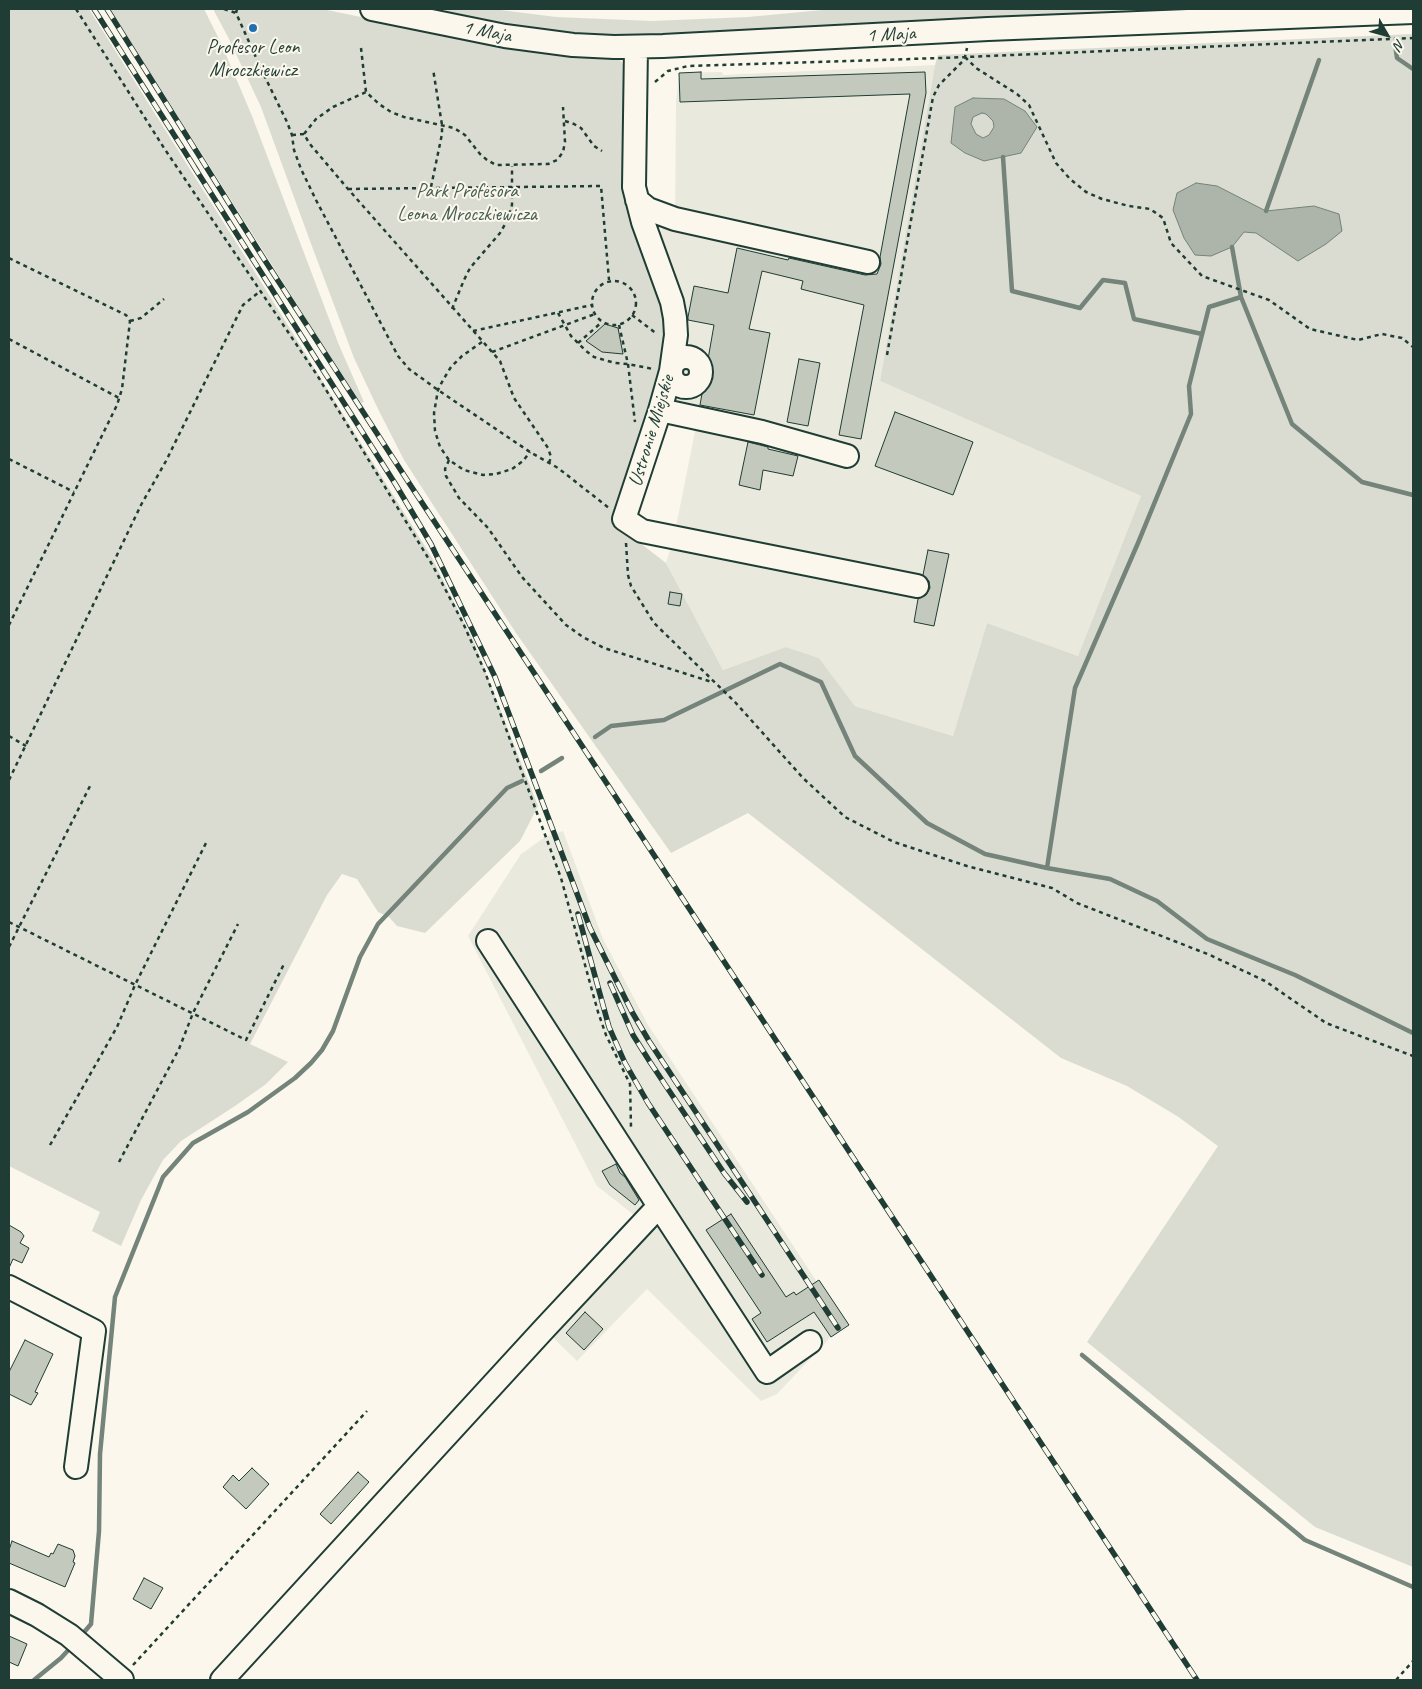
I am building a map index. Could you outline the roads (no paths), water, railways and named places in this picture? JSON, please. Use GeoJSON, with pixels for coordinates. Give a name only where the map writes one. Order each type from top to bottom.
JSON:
{"type":"FeatureCollection","features":[{"type":"Feature","properties":{"kind":"street","name":"1 Maja"},"geometry":{"type":"LineString","coordinates":[[372,9],[539,42],[573,45],[636,46],[1413,12]]}},
{"type":"Feature","properties":{"kind":"street","name":"Ustronie Miejskie"},"geometry":{"type":"LineString","coordinates":[[636,46],[634,187],[643,222],[676,318],[675,348],[671,370],[660,410],[624,519],[642,531],[917,586]]}},
{"type":"Feature","properties":{"kind":"street"},"geometry":{"type":"LineString","coordinates":[[637,200],[648,208],[675,218],[868,262]]}},
{"type":"Feature","properties":{"kind":"street"},"geometry":{"type":"LineString","coordinates":[[669,294],[697,362],[688,357],[679,359],[671,370]]}},
{"type":"Feature","properties":{"kind":"street"},"geometry":{"type":"LineString","coordinates":[[660,410],[762,432],[847,456]]}},
{"type":"Feature","properties":{"kind":"street"},"geometry":{"type":"LineString","coordinates":[[488,941],[766,1372],[810,1342]]}},
{"type":"Feature","properties":{"kind":"street"},"geometry":{"type":"LineString","coordinates":[[222,1680],[659,1206]]}},
{"type":"Feature","properties":{"kind":"street"},"geometry":{"type":"LineString","coordinates":[[9,1287],[94,1331],[76,1467]]}},
{"type":"Feature","properties":{"kind":"street"},"geometry":{"type":"LineString","coordinates":[[9,1602],[37,1615],[69,1634],[122,1679]]}},
{"type":"Feature","properties":{"kind":"waterway"},"geometry":{"type":"LineString","coordinates":[[1395,44],[1397,58],[1413,69]]}},
{"type":"Feature","properties":{"kind":"waterway"},"geometry":{"type":"LineString","coordinates":[[1266,211],[1319,60]]}},
{"type":"Feature","properties":{"kind":"waterway"},"geometry":{"type":"LineString","coordinates":[[1003,157],[1012,291],[1080,308],[1103,280],[1125,283],[1134,319],[1202,334]]}},
{"type":"Feature","properties":{"kind":"waterway"},"geometry":{"type":"LineString","coordinates":[[1047,868],[1075,688],[1191,414],[1189,386],[1209,307],[1241,297],[1232,247]]}},
{"type":"Feature","properties":{"kind":"waterway"},"geometry":{"type":"LineString","coordinates":[[1241,297],[1292,424],[1362,482],[1413,495]]}},
{"type":"Feature","properties":{"kind":"waterway"},"geometry":{"type":"LineString","coordinates":[[595,737],[611,726],[664,720],[780,664],[821,682],[855,756],[927,823],[985,854],[1047,868],[1110,879],[1157,901],[1207,939],[1295,975],[1413,1033]]}},
{"type":"Feature","properties":{"kind":"waterway"},"geometry":{"type":"LineString","coordinates":[[541,771],[562,758]]}},
{"type":"Feature","properties":{"kind":"waterway"},"geometry":{"type":"LineString","coordinates":[[80,1637],[91,1624],[99,1531],[100,1454],[115,1297],[163,1177],[193,1143],[248,1112],[295,1078],[311,1063],[322,1050],[333,1031],[360,957],[378,924],[507,788],[522,781]]}},
{"type":"Feature","properties":{"kind":"waterway"},"geometry":{"type":"LineString","coordinates":[[1082,1355],[1305,1540],[1413,1587]]}},
{"type":"Feature","properties":{"kind":"waterway"},"geometry":{"type":"LineString","coordinates":[[34,1680],[61,1658],[72,1646]]}},
{"type":"Feature","properties":{"kind":"railway"},"geometry":{"type":"LineString","coordinates":[[94,9],[197,171]]}},
{"type":"Feature","properties":{"kind":"railway"},"geometry":{"type":"LineString","coordinates":[[107,9],[264,259],[411,486],[1197,1680]]}},
{"type":"Feature","properties":{"kind":"railway"},"geometry":{"type":"LineString","coordinates":[[193,165],[396,485],[431,544],[495,677],[590,928],[632,1012],[649,1041],[838,1328]]}},
{"type":"Feature","properties":{"kind":"railway"},"geometry":{"type":"LineString","coordinates":[[578,914],[609,1027],[625,1063],[648,1103],[762,1275]]}},
{"type":"Feature","properties":{"kind":"railway"},"geometry":{"type":"LineString","coordinates":[[610,983],[633,1035],[724,1173],[747,1202]]}},
{"type":"Feature","properties":{"kind":"place","name":"Profesor Leon Mroczkiewicz"},"geometry":{"type":"Point","coordinates":[253,28]}},
{"type":"Feature","properties":{"kind":"park label","name":"Park Profesora Leona Mroczkiewicza"},"geometry":{"type":"Point","coordinates":[467,204]}}]}
